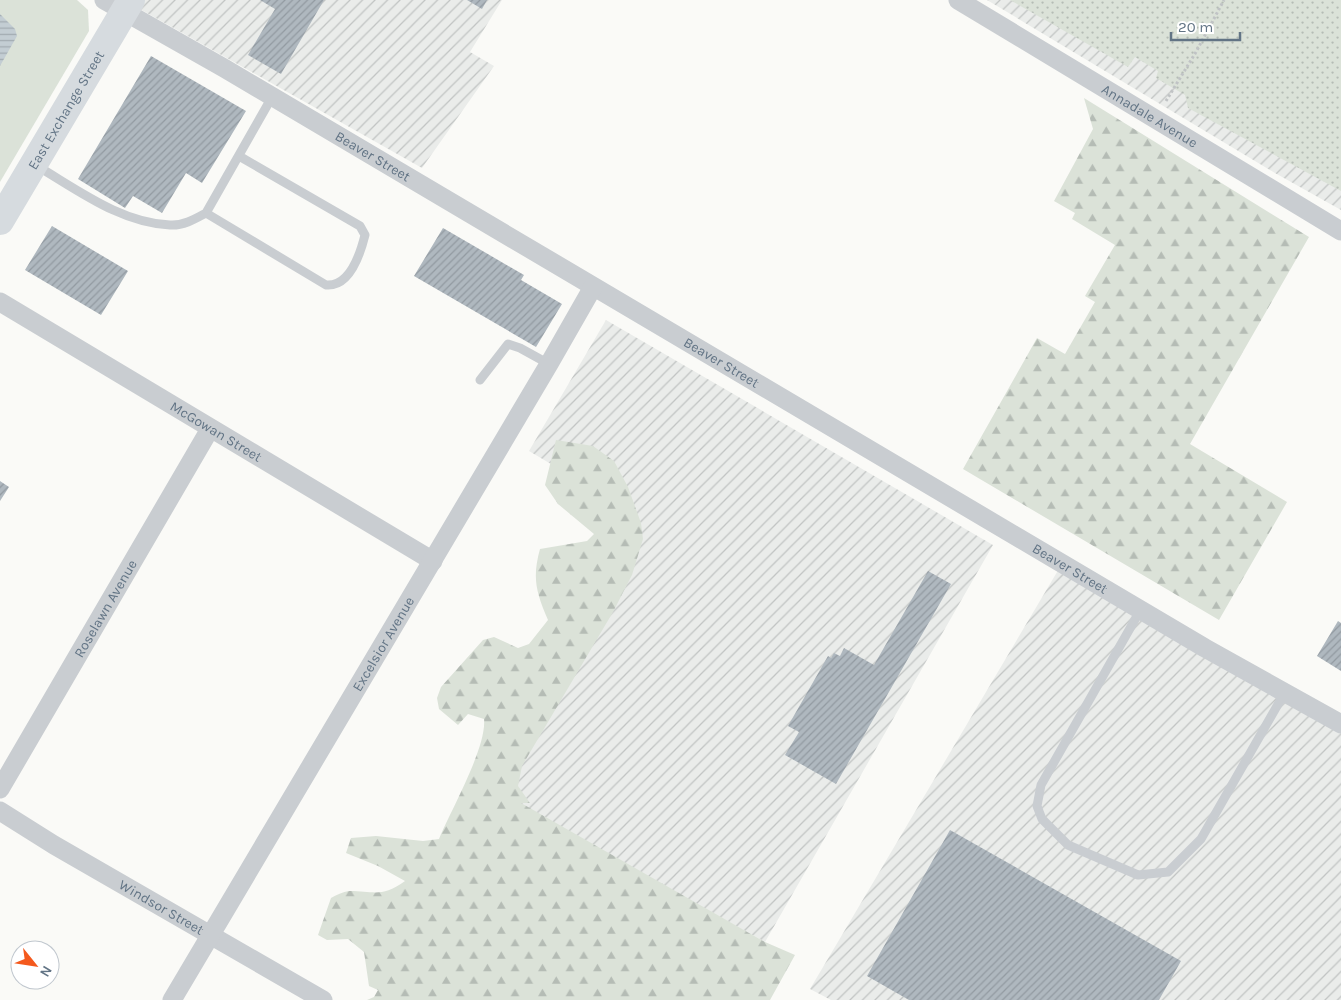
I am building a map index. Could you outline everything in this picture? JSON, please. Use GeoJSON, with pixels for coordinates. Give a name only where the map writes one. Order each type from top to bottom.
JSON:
{"type":"FeatureCollection","features":[{"type":"Feature","properties":{"kind":"main road","name":"East Exchange Street"},"geometry":{"type":"LineString","coordinates":[[0,221],[34,165],[120,4]]}},
{"type":"Feature","properties":{"kind":"street","name":"Annadale Avenue"},"geometry":{"type":"LineString","coordinates":[[958,0],[1341,231]]}},
{"type":"Feature","properties":{"kind":"street","name":"Beaver Street"},"geometry":{"type":"LineString","coordinates":[[120,4],[272,97],[593,287],[1141,609],[1341,724]]}},
{"type":"Feature","properties":{"kind":"street","name":"Excelsior Avenue"},"geometry":{"type":"LineString","coordinates":[[172,1000],[433,561],[593,287]]}},
{"type":"Feature","properties":{"kind":"street","name":"McGowan Street"},"geometry":{"type":"LineString","coordinates":[[0,302],[433,561]]}},
{"type":"Feature","properties":{"kind":"street","name":"Roselawn Avenue"},"geometry":{"type":"LineString","coordinates":[[0,789],[210,429]]}},
{"type":"Feature","properties":{"kind":"street","name":"Windsor Street"},"geometry":{"type":"LineString","coordinates":[[0,811],[54,845],[323,1000]]}},
{"type":"Feature","properties":{"kind":"lane"},"geometry":{"type":"LineString","coordinates":[[34,165],[118,213],[137,220],[171,225],[189,222],[206,213],[272,97]]}},
{"type":"Feature","properties":{"kind":"lane"},"geometry":{"type":"LineString","coordinates":[[206,213],[326,285],[336,286],[345,280],[362,246],[365,235],[360,226],[238,156]]}},
{"type":"Feature","properties":{"kind":"lane"},"geometry":{"type":"LineString","coordinates":[[480,380],[508,344],[520,348],[549,364]]}},
{"type":"Feature","properties":{"kind":"lane"},"geometry":{"type":"LineString","coordinates":[[1141,609],[1041,786],[1036,806],[1042,819],[1068,845],[1138,875],[1168,872],[1201,839],[1286,692]]}},
{"type":"Feature","properties":{"kind":"path"},"geometry":{"type":"LineString","coordinates":[[1155,119],[1196,52],[1224,0]]}},
{"type":"Feature","properties":{"kind":"shaded area"},"geometry":{"type":"Polygon","coordinates":[[[142,0],[502,0],[470,52],[494,66],[422,168],[138,8],[142,0]]]}},
{"type":"Feature","properties":{"kind":"shaded area"},"geometry":{"type":"Polygon","coordinates":[[[987,0],[1341,0],[1341,210],[1275,173],[987,0]]]}},
{"type":"Feature","properties":{"kind":"shaded area"},"geometry":{"type":"Polygon","coordinates":[[[0,14],[15,29],[17,36],[0,66],[0,14]]]}},
{"type":"Feature","properties":{"kind":"shaded area"},"geometry":{"type":"Polygon","coordinates":[[[606,320],[993,545],[765,942],[495,792],[610,499],[529,451],[606,320]]]}},
{"type":"Feature","properties":{"kind":"shaded area"},"geometry":{"type":"Polygon","coordinates":[[[1063,562],[1341,724],[1341,1000],[831,1000],[810,989],[1063,562]]]}},
{"type":"Feature","properties":{"kind":"green space"},"geometry":{"type":"Polygon","coordinates":[[[0,0],[77,0],[88,10],[89,31],[0,182],[0,0]]]}},
{"type":"Feature","properties":{"kind":"green space"},"geometry":{"type":"Polygon","coordinates":[[[1010,0],[1341,0],[1341,191],[1188,108],[1185,95],[1156,78],[1158,71],[1135,57],[1128,67],[1010,0]]]}},
{"type":"Feature","properties":{"kind":"green space"},"geometry":{"type":"Polygon","coordinates":[[[1084,98],[1309,237],[1190,444],[1287,502],[1219,620],[963,469],[1037,338],[1065,354],[1095,302],[1085,296],[1115,245],[1072,219],[1075,213],[1054,201],[1093,129],[1084,98]]]}},
{"type":"Feature","properties":{"kind":"green space"},"geometry":{"type":"Polygon","coordinates":[[[556,440],[593,446],[614,461],[628,487],[641,523],[643,539],[632,575],[613,612],[522,766],[518,786],[530,803],[521,803],[765,942],[795,955],[770,1000],[367,1000],[374,997],[378,990],[369,986],[364,952],[348,939],[327,940],[318,935],[331,898],[349,891],[384,892],[405,881],[378,866],[346,853],[351,838],[376,836],[423,841],[439,839],[474,762],[480,745],[484,719],[468,714],[458,725],[439,709],[437,698],[441,687],[483,640],[494,637],[518,648],[529,644],[548,620],[536,585],[536,568],[540,549],[587,541],[594,534],[558,504],[545,485],[556,440]]]}},
{"type":"Feature","properties":{"kind":"building"},"geometry":{"type":"Polygon","coordinates":[[[260,0],[324,0],[281,74],[248,55],[275,9],[260,0]]]}},
{"type":"Feature","properties":{"kind":"building"},"geometry":{"type":"Polygon","coordinates":[[[467,0],[487,0],[482,9],[467,0]]]}},
{"type":"Feature","properties":{"kind":"building"},"geometry":{"type":"Polygon","coordinates":[[[151,56],[246,111],[202,183],[186,173],[162,213],[133,196],[125,208],[78,179],[151,56]]]}},
{"type":"Feature","properties":{"kind":"building"},"geometry":{"type":"Polygon","coordinates":[[[52,226],[128,271],[101,315],[25,270],[52,226]]]}},
{"type":"Feature","properties":{"kind":"building"},"geometry":{"type":"Polygon","coordinates":[[[443,228],[524,275],[521,280],[562,304],[536,347],[414,276],[443,228]]]}},
{"type":"Feature","properties":{"kind":"building"},"geometry":{"type":"Polygon","coordinates":[[[0,481],[9,487],[0,501],[0,481]]]}},
{"type":"Feature","properties":{"kind":"building"},"geometry":{"type":"Polygon","coordinates":[[[928,571],[951,584],[836,784],[785,755],[799,732],[788,726],[828,656],[831,658],[834,653],[840,656],[844,648],[874,665],[928,571]]]}},
{"type":"Feature","properties":{"kind":"building"},"geometry":{"type":"Polygon","coordinates":[[[1338,621],[1341,623],[1341,671],[1317,656],[1338,621]]]}},
{"type":"Feature","properties":{"kind":"building"},"geometry":{"type":"Polygon","coordinates":[[[950,830],[1181,961],[1159,1000],[909,1000],[867,976],[950,830]]]}}]}
